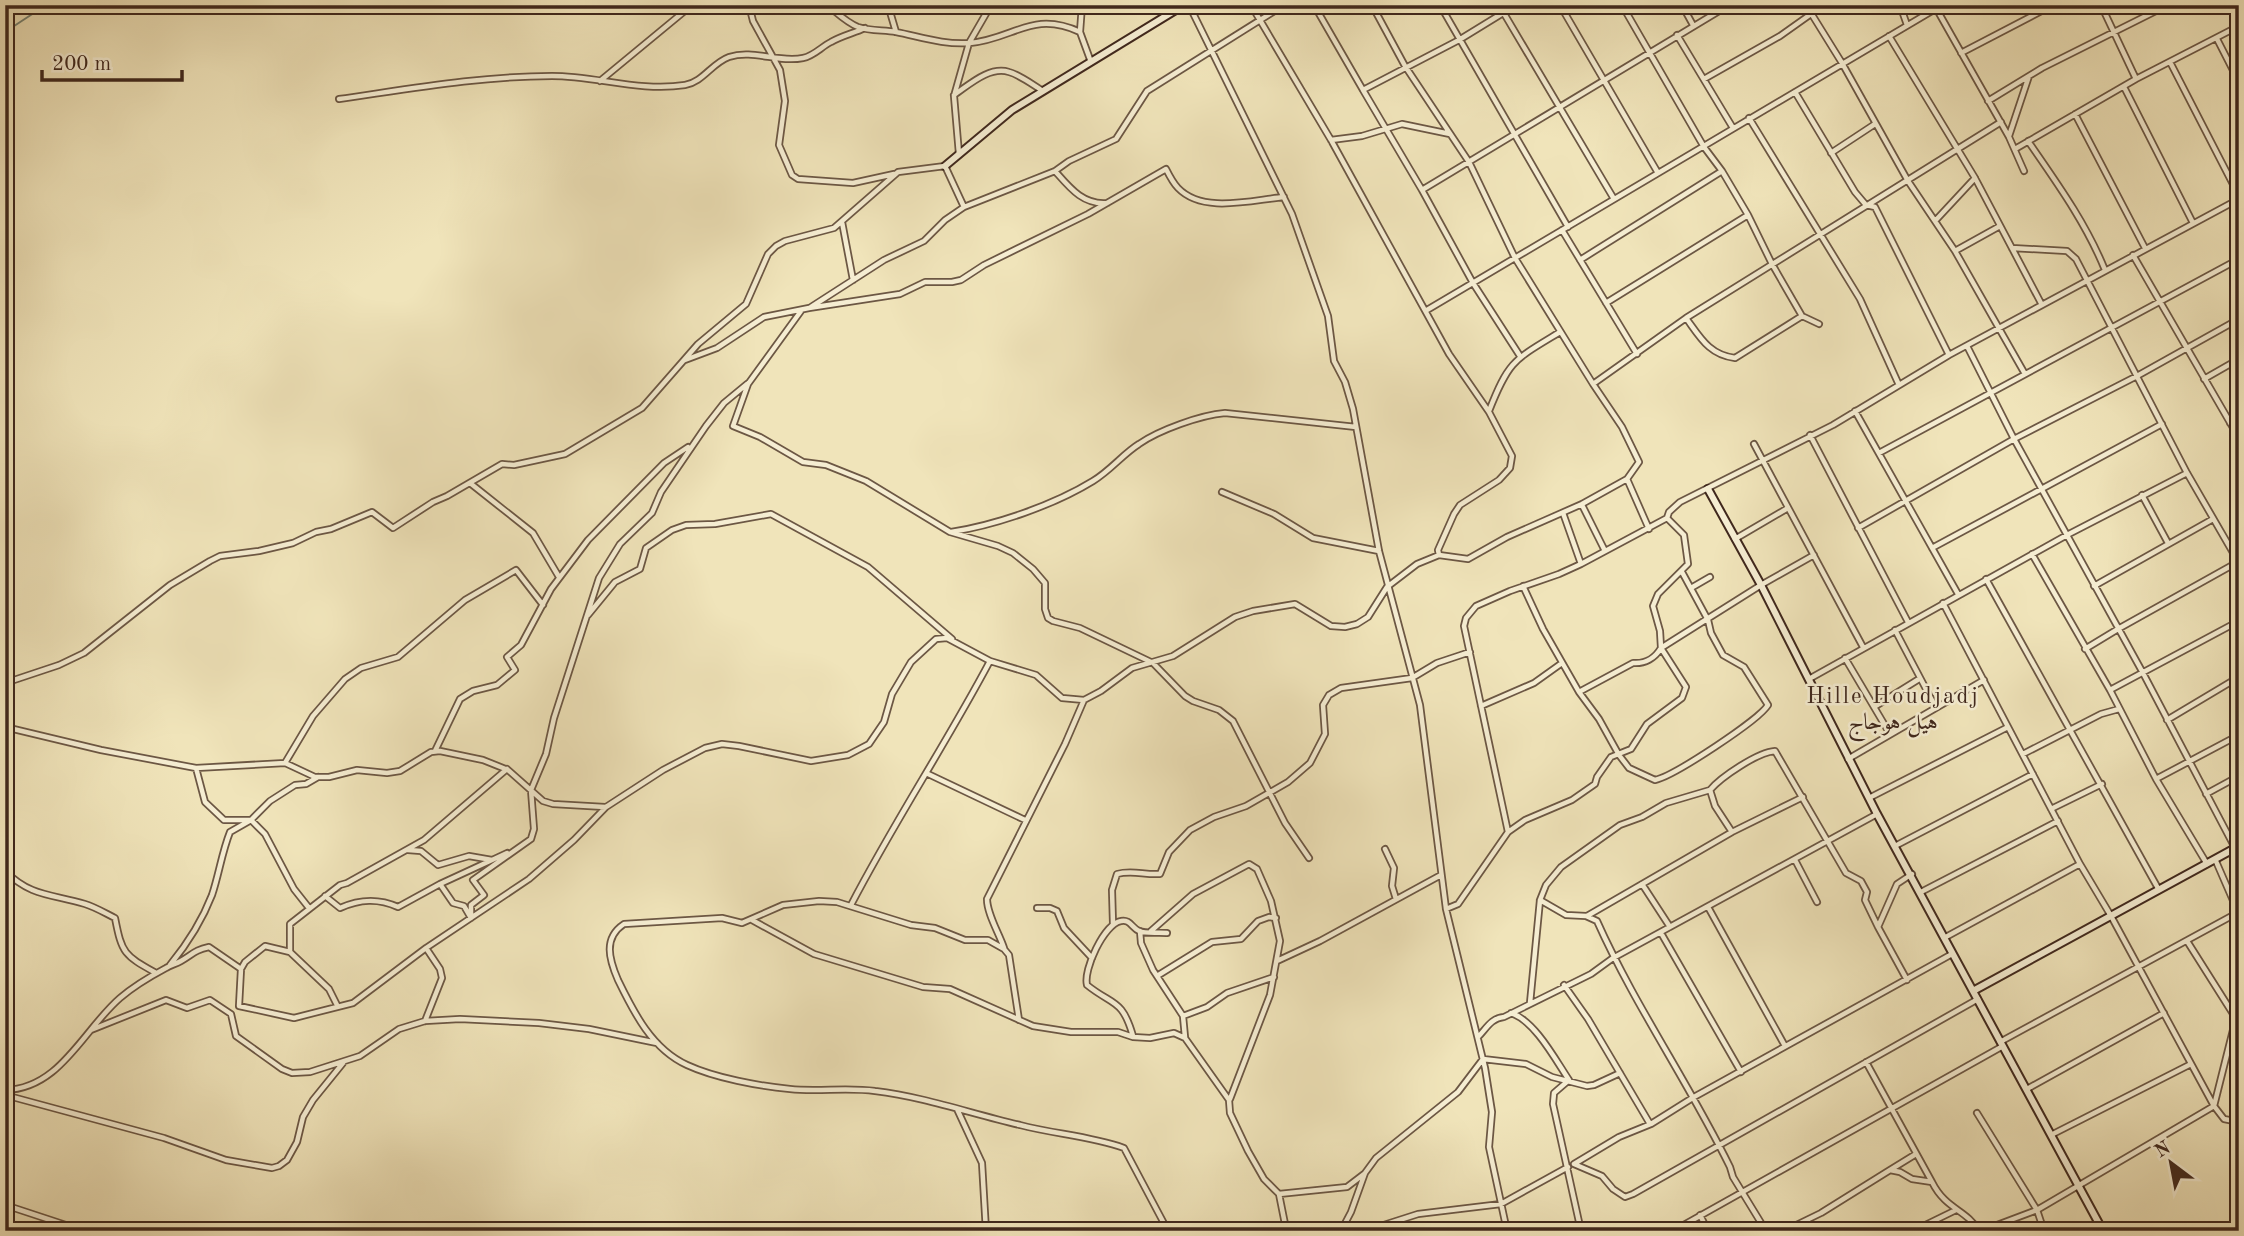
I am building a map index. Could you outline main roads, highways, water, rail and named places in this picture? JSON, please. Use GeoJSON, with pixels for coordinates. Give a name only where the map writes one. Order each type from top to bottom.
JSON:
{"type":"FeatureCollection","features":[{"type":"Feature","properties":{"kind":"waterway"},"geometry":{"type":"LineString","coordinates":[[5,32],[46,5]]}},
{"type":"Feature","properties":{"kind":"district","name":"Hille Houdjadj هيل هوجاج"},"geometry":{"type":"Point","coordinates":[1893,709]}}]}
